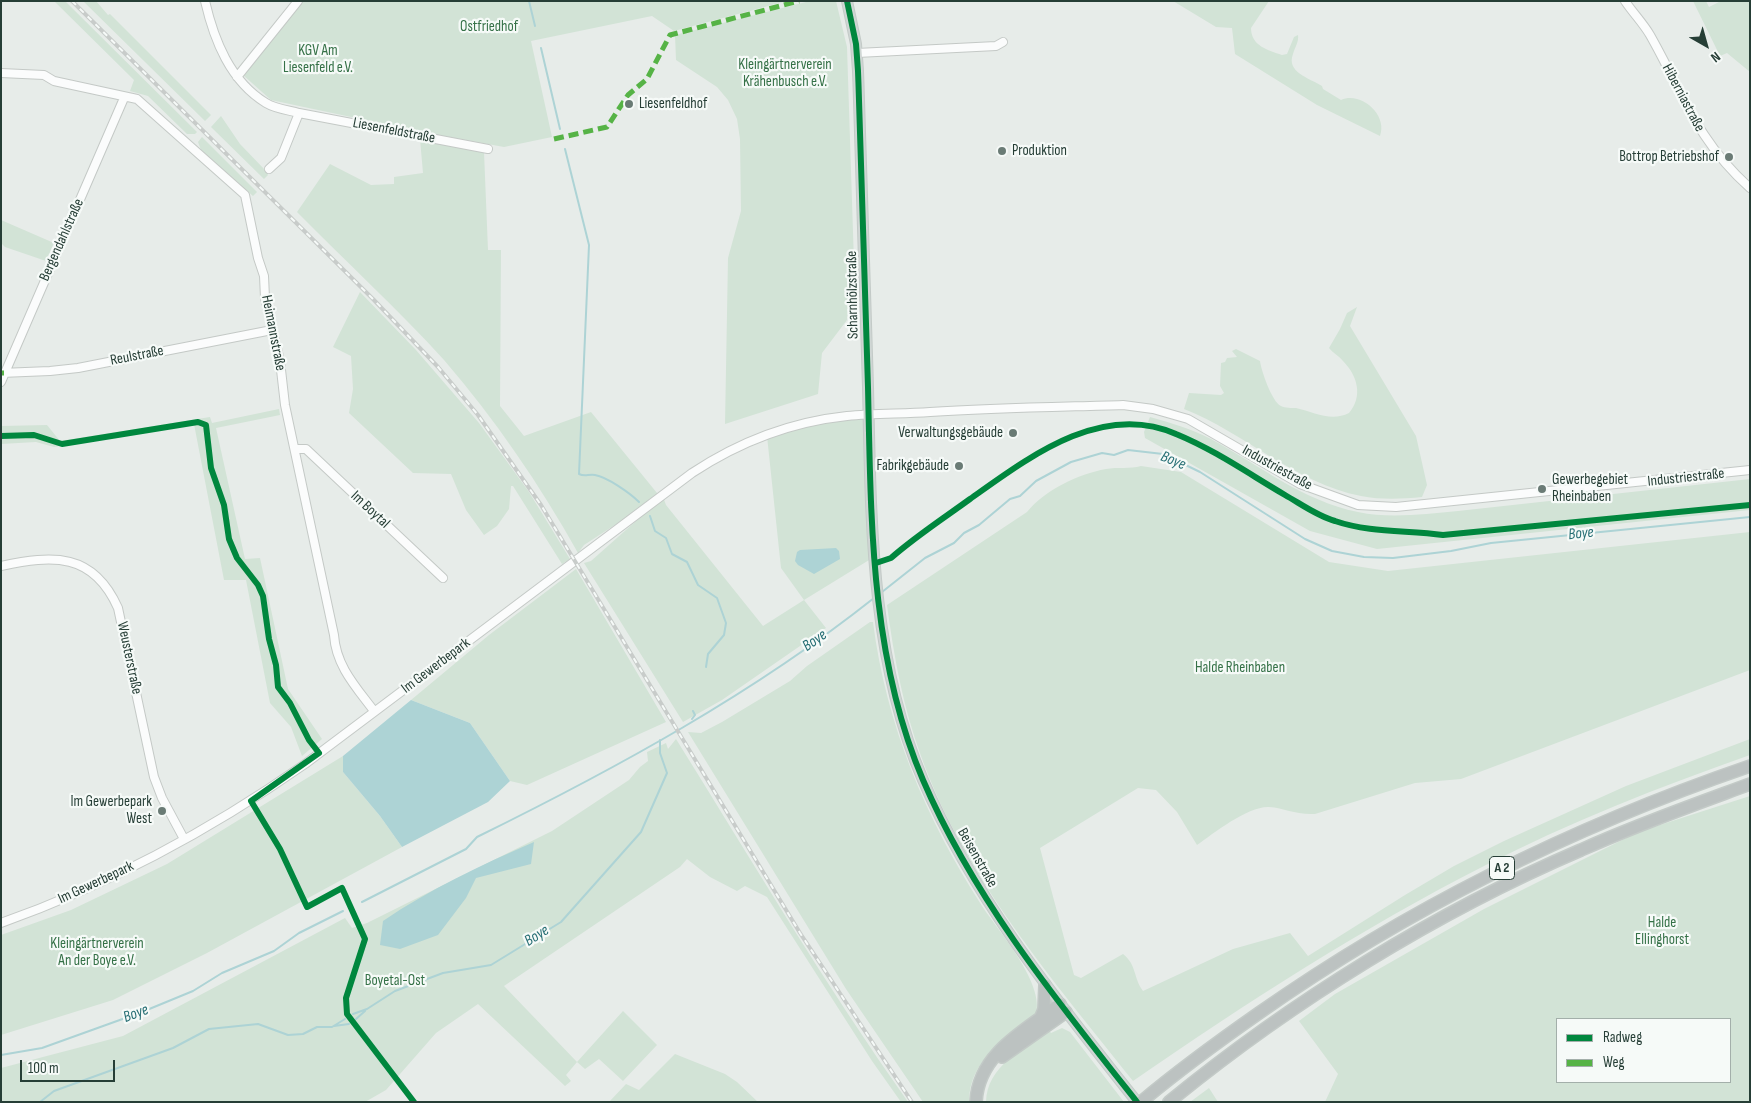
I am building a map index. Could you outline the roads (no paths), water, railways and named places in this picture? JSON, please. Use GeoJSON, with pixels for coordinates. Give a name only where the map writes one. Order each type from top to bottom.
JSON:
{"type":"FeatureCollection","features":[{"type":"Feature","properties":{"kind":"highway","name":"A 2"},"geometry":{"type":"LineString","coordinates":[[1140,1101],[1221,1040],[1313,976],[1449,895],[1593,826],[1681,790],[1750,766]]}},
{"type":"Feature","properties":{"kind":"highway","name":"A 2"},"geometry":{"type":"LineString","coordinates":[[1169,1102],[1256,1035],[1326,989],[1462,908],[1579,850],[1750,784]]}},
{"type":"Feature","properties":{"kind":"highway"},"geometry":{"type":"LineString","coordinates":[[1040,1019],[1044,1009],[1045,985]]}},
{"type":"Feature","properties":{"kind":"highway"},"geometry":{"type":"LineString","coordinates":[[976,1102],[978,1083],[982,1071],[995,1054],[1040,1019],[1063,1008]]}},
{"type":"Feature","properties":{"kind":"highway"},"geometry":{"type":"LineString","coordinates":[[984,1102],[984,1092],[988,1078],[1002,1058],[1063,1008]]}},
{"type":"Feature","properties":{"kind":"main road","name":"Scharnhölzstraße"},"geometry":{"type":"LineString","coordinates":[[846,1],[857,53],[868,416],[878,594]]}},
{"type":"Feature","properties":{"kind":"main road","name":"Beisenstraße"},"geometry":{"type":"LineString","coordinates":[[878,594],[883,639],[895,699],[923,780],[964,862],[991,906],[1045,985],[1115,1075],[1140,1101]]}},
{"type":"Feature","properties":{"kind":"street","name":"Liesenfeldstraße"},"geometry":{"type":"LineString","coordinates":[[204,1],[216,41],[237,77],[266,103],[300,113],[488,149]]}},
{"type":"Feature","properties":{"kind":"street"},"geometry":{"type":"LineString","coordinates":[[237,77],[298,1]]}},
{"type":"Feature","properties":{"kind":"street","name":"Hiberniastraße"},"geometry":{"type":"LineString","coordinates":[[1625,1],[1650,35],[1687,110],[1702,133],[1724,162],[1750,188]]}},
{"type":"Feature","properties":{"kind":"street"},"geometry":{"type":"LineString","coordinates":[[857,53],[996,46],[1003,42]]}},
{"type":"Feature","properties":{"kind":"street","name":"Heimannstraße"},"geometry":{"type":"LineString","coordinates":[[1,73],[44,75],[54,81],[124,98],[137,99],[245,195],[258,258],[264,276],[264,298],[276,340],[284,400],[337,656],[342,668],[374,711]]}},
{"type":"Feature","properties":{"kind":"street","name":"Bergendahlstraße"},"geometry":{"type":"LineString","coordinates":[[1,382],[3,373],[124,98]]}},
{"type":"Feature","properties":{"kind":"street"},"geometry":{"type":"LineString","coordinates":[[269,169],[281,158],[300,113]]}},
{"type":"Feature","properties":{"kind":"street","name":"Reulstraße"},"geometry":{"type":"LineString","coordinates":[[3,373],[78,368],[272,330]]}},
{"type":"Feature","properties":{"kind":"street","name":"Industriestraße"},"geometry":{"type":"LineString","coordinates":[[868,416],[1123,404],[1137,406],[1188,419],[1300,484],[1358,505],[1396,508],[1750,470]]}},
{"type":"Feature","properties":{"kind":"street","name":"Im Gewerbepark"},"geometry":{"type":"LineString","coordinates":[[1,924],[81,891],[184,839],[265,791],[710,461],[738,446],[784,429],[819,420],[868,416]]}},
{"type":"Feature","properties":{"kind":"street","name":"Im Boytal"},"geometry":{"type":"LineString","coordinates":[[295,449],[306,449],[443,578]]}},
{"type":"Feature","properties":{"kind":"street","name":"Weusterstraße"},"geometry":{"type":"LineString","coordinates":[[1,566],[40,558],[68,561],[97,577],[114,598],[118,608],[154,777],[162,798],[184,839]]}},
{"type":"Feature","properties":{"kind":"water"},"geometry":{"type":"Polygon","coordinates":[[[836,548],[839,551],[840,559],[814,574],[798,565],[795,561],[797,552],[800,550],[836,548]]]}},
{"type":"Feature","properties":{"kind":"water"},"geometry":{"type":"Polygon","coordinates":[[[411,700],[470,723],[510,781],[488,802],[402,847],[380,816],[343,772],[343,756],[411,700]]]}},
{"type":"Feature","properties":{"kind":"water"},"geometry":{"type":"Polygon","coordinates":[[[534,842],[531,864],[476,878],[466,898],[438,935],[400,949],[380,945],[383,921],[419,898],[456,878],[534,842]]]}},
{"type":"Feature","properties":{"kind":"waterway"},"geometry":{"type":"LineString","coordinates":[[529,1],[535,26]]}},
{"type":"Feature","properties":{"kind":"waterway"},"geometry":{"type":"LineString","coordinates":[[541,48],[560,129]]}},
{"type":"Feature","properties":{"kind":"waterway"},"geometry":{"type":"LineString","coordinates":[[565,149],[589,245],[579,474],[600,476],[612,482],[639,502]]}},
{"type":"Feature","properties":{"kind":"waterway","name":"Boye"},"geometry":{"type":"LineString","coordinates":[[882,592],[925,558],[954,543],[964,533],[979,525],[1010,499],[1020,496],[1036,481],[1071,462],[1102,453],[1114,455],[1128,450],[1163,454],[1200,472],[1305,539],[1332,551],[1364,557],[1393,558],[1451,551],[1491,543],[1750,517]]}},
{"type":"Feature","properties":{"kind":"waterway"},"geometry":{"type":"LineString","coordinates":[[650,516],[655,531],[666,538],[672,554],[687,562],[698,585],[717,598],[726,623],[724,635],[708,654],[706,667]]}},
{"type":"Feature","properties":{"kind":"waterway","name":"Boye"},"geometry":{"type":"LineString","coordinates":[[362,902],[466,849],[477,837],[631,757],[682,728],[780,666],[874,598]]}},
{"type":"Feature","properties":{"kind":"waterway","name":"Boye"},"geometry":{"type":"LineString","coordinates":[[692,719],[695,715],[693,711]]}},
{"type":"Feature","properties":{"kind":"waterway","name":"Boye"},"geometry":{"type":"LineString","coordinates":[[353,1014],[367,1009],[395,991],[443,973],[491,965],[561,922],[641,832],[667,773],[660,753],[660,740]]}},
{"type":"Feature","properties":{"kind":"waterway","name":"Boye"},"geometry":{"type":"LineString","coordinates":[[1,1055],[42,1048],[142,1012],[193,991],[222,973],[274,951],[299,933],[343,911]]}},
{"type":"Feature","properties":{"kind":"waterway","name":"Boye"},"geometry":{"type":"LineString","coordinates":[[356,1019],[365,1011]]}},
{"type":"Feature","properties":{"kind":"waterway","name":"Boye"},"geometry":{"type":"LineString","coordinates":[[40,1102],[54,1091],[173,1048],[209,1029],[258,1024],[288,1035],[303,1034],[317,1027],[332,1027],[345,1019]]}},
{"type":"Feature","properties":{"kind":"waterway","name":"Boye"},"geometry":{"type":"LineString","coordinates":[[334,1026],[349,1024]]}},
{"type":"Feature","properties":{"kind":"railway"},"geometry":{"type":"LineString","coordinates":[[72,1],[373,299],[438,367],[478,415],[541,505],[800,933],[912,1102]]}},
{"type":"Feature","properties":{"kind":"place","name":"Liesenfeldhof"},"geometry":{"type":"Point","coordinates":[629,104]}},
{"type":"Feature","properties":{"kind":"place","name":"Produktion"},"geometry":{"type":"Point","coordinates":[1002,151]}},
{"type":"Feature","properties":{"kind":"place","name":"Bottrop Betriebshof"},"geometry":{"type":"Point","coordinates":[1729,157]}},
{"type":"Feature","properties":{"kind":"place","name":"Verwaltungsgebäude"},"geometry":{"type":"Point","coordinates":[1013,433]}},
{"type":"Feature","properties":{"kind":"place","name":"Fabrikgebäude"},"geometry":{"type":"Point","coordinates":[959,466]}},
{"type":"Feature","properties":{"kind":"place","name":"Gewerbegebiet Rheinbaben"},"geometry":{"type":"Point","coordinates":[1542,489]}},
{"type":"Feature","properties":{"kind":"place","name":"Im Gewerbepark West"},"geometry":{"type":"Point","coordinates":[162,811]}},
{"type":"Feature","properties":{"kind":"park label","name":"Ostfriedhof"},"geometry":{"type":"Point","coordinates":[489,27]}},
{"type":"Feature","properties":{"kind":"park label","name":"KGV Am Liesenfeld e.V."},"geometry":{"type":"Point","coordinates":[318,60]}},
{"type":"Feature","properties":{"kind":"park label","name":"Kleingärtnerverein Krähenbusch e.V."},"geometry":{"type":"Point","coordinates":[785,74]}},
{"type":"Feature","properties":{"kind":"park label","name":"Halde Rheinbaben"},"geometry":{"type":"Point","coordinates":[1240,668]}},
{"type":"Feature","properties":{"kind":"park label","name":"Halde Ellinghorst"},"geometry":{"type":"Point","coordinates":[1662,932]}},
{"type":"Feature","properties":{"kind":"park label","name":"Kleingärtnerverein An der Boye e.V."},"geometry":{"type":"Point","coordinates":[97,952]}},
{"type":"Feature","properties":{"kind":"park label","name":"Boyetal-Ost"},"geometry":{"type":"Point","coordinates":[395,981]}}]}
